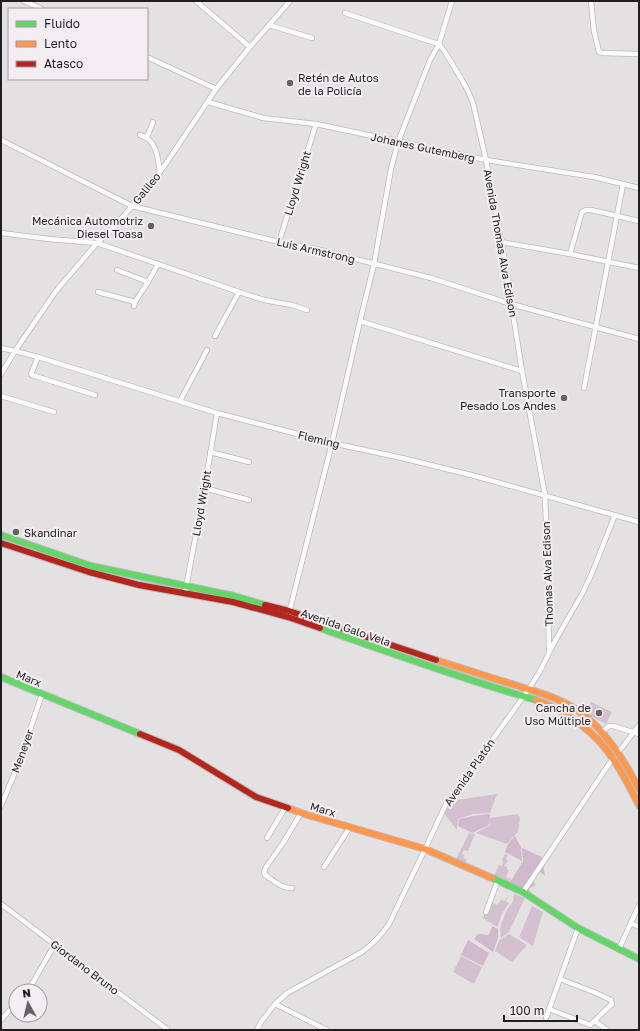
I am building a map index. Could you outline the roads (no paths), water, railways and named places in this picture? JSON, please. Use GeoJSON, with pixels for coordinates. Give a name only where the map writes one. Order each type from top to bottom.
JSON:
{"type":"FeatureCollection","features":[{"type":"Feature","properties":{"kind":"main road","name":"Avenida Galo Vela"},"geometry":{"type":"LineString","coordinates":[[1,535],[91,566],[234,596],[550,696],[569,706],[590,720],[602,732],[629,769],[639,789]]}},
{"type":"Feature","properties":{"kind":"main road"},"geometry":{"type":"LineString","coordinates":[[13,547],[15,540]]}},
{"type":"Feature","properties":{"kind":"main road","name":"Avenida Galo Vela"},"geometry":{"type":"LineString","coordinates":[[1,543],[90,572],[139,585],[289,614],[410,660],[494,688],[537,700],[556,708],[574,719],[598,740],[613,758],[639,805]]}},
{"type":"Feature","properties":{"kind":"main road"},"geometry":{"type":"LineString","coordinates":[[90,572],[91,566]]}},
{"type":"Feature","properties":{"kind":"main road"},"geometry":{"type":"LineString","coordinates":[[410,660],[412,653]]}},
{"type":"Feature","properties":{"kind":"main road","name":"Marx"},"geometry":{"type":"LineString","coordinates":[[1,677],[179,750],[256,797],[301,813],[425,849],[498,880],[523,892],[578,928],[639,960]]}},
{"type":"Feature","properties":{"kind":"street"},"geometry":{"type":"LineString","coordinates":[[24,1],[40,8]]}},
{"type":"Feature","properties":{"kind":"street"},"geometry":{"type":"LineString","coordinates":[[196,1],[250,47]]}},
{"type":"Feature","properties":{"kind":"street","name":"Galileo"},"geometry":{"type":"LineString","coordinates":[[1,374],[56,291],[97,243],[115,226],[160,172],[216,89],[290,1]]}},
{"type":"Feature","properties":{"kind":"street"},"geometry":{"type":"LineString","coordinates":[[289,614],[332,443],[374,264],[391,169],[398,142],[430,60],[439,44],[452,1]]}},
{"type":"Feature","properties":{"kind":"street"},"geometry":{"type":"LineString","coordinates":[[591,1],[594,32],[600,52],[638,54]]}},
{"type":"Feature","properties":{"kind":"street"},"geometry":{"type":"LineString","coordinates":[[345,14],[439,44]]}},
{"type":"Feature","properties":{"kind":"street"},"geometry":{"type":"LineString","coordinates":[[269,25],[312,38]]}},
{"type":"Feature","properties":{"kind":"street","name":"Avenida Thomas Alva Edison"},"geometry":{"type":"LineString","coordinates":[[439,44],[455,69],[473,103],[486,160],[501,242],[544,495]]}},
{"type":"Feature","properties":{"kind":"street"},"geometry":{"type":"LineString","coordinates":[[148,57],[216,89]]}},
{"type":"Feature","properties":{"kind":"street","name":"Johanes Gutemberg"},"geometry":{"type":"LineString","coordinates":[[208,102],[263,118],[316,124],[486,160],[594,177],[639,188]]}},
{"type":"Feature","properties":{"kind":"street"},"geometry":{"type":"LineString","coordinates":[[147,137],[153,122]]}},
{"type":"Feature","properties":{"kind":"street","name":"Lloyd Wright"},"geometry":{"type":"LineString","coordinates":[[279,242],[316,124]]}},
{"type":"Feature","properties":{"kind":"street"},"geometry":{"type":"LineString","coordinates":[[140,135],[147,137],[157,152],[160,172]]}},
{"type":"Feature","properties":{"kind":"street","name":"Luis Armstrong"},"geometry":{"type":"LineString","coordinates":[[1,140],[132,206],[279,242],[316,249],[431,278],[512,304],[639,339]]}},
{"type":"Feature","properties":{"kind":"street"},"geometry":{"type":"LineString","coordinates":[[584,388],[624,184]]}},
{"type":"Feature","properties":{"kind":"street"},"geometry":{"type":"LineString","coordinates":[[570,254],[582,212],[586,210],[639,221]]}},
{"type":"Feature","properties":{"kind":"street"},"geometry":{"type":"LineString","coordinates":[[1,233],[97,243],[264,300],[292,305],[307,310]]}},
{"type":"Feature","properties":{"kind":"street"},"geometry":{"type":"LineString","coordinates":[[501,242],[639,268]]}},
{"type":"Feature","properties":{"kind":"street"},"geometry":{"type":"LineString","coordinates":[[98,292],[134,304],[158,264]]}},
{"type":"Feature","properties":{"kind":"street"},"geometry":{"type":"LineString","coordinates":[[116,270],[148,282]]}},
{"type":"Feature","properties":{"kind":"street"},"geometry":{"type":"LineString","coordinates":[[215,336],[239,292]]}},
{"type":"Feature","properties":{"kind":"street"},"geometry":{"type":"LineString","coordinates":[[360,321],[522,371]]}},
{"type":"Feature","properties":{"kind":"street","name":"Fleming"},"geometry":{"type":"LineString","coordinates":[[1,348],[38,357],[217,413],[332,443],[475,476],[639,522]]}},
{"type":"Feature","properties":{"kind":"street"},"geometry":{"type":"LineString","coordinates":[[180,401],[207,350]]}},
{"type":"Feature","properties":{"kind":"street"},"geometry":{"type":"LineString","coordinates":[[38,357],[32,375],[95,395]]}},
{"type":"Feature","properties":{"kind":"street"},"geometry":{"type":"LineString","coordinates":[[1,396],[54,412]]}},
{"type":"Feature","properties":{"kind":"street","name":"Lloyd Wright"},"geometry":{"type":"LineString","coordinates":[[185,593],[217,413]]}},
{"type":"Feature","properties":{"kind":"street"},"geometry":{"type":"LineString","coordinates":[[210,452],[249,462]]}},
{"type":"Feature","properties":{"kind":"street"},"geometry":{"type":"LineString","coordinates":[[204,488],[249,500]]}},
{"type":"Feature","properties":{"kind":"street","name":"Thomas Alva Edison"},"geometry":{"type":"LineString","coordinates":[[544,495],[548,579],[549,652]]}},
{"type":"Feature","properties":{"kind":"street","name":"Avenida Platón"},"geometry":{"type":"LineString","coordinates":[[257,1030],[261,1022],[275,1004],[288,993],[362,952],[373,944],[389,924],[446,804],[539,673],[567,618],[582,594],[615,515]]}},
{"type":"Feature","properties":{"kind":"street","name":"Meneyer"},"geometry":{"type":"LineString","coordinates":[[1,806],[20,760],[42,694]]}},
{"type":"Feature","properties":{"kind":"street"},"geometry":{"type":"LineString","coordinates":[[618,753],[639,725]]}},
{"type":"Feature","properties":{"kind":"street"},"geometry":{"type":"LineString","coordinates":[[602,732],[609,726],[613,726],[639,734]]}},
{"type":"Feature","properties":{"kind":"street"},"geometry":{"type":"LineString","coordinates":[[523,892],[613,758]]}},
{"type":"Feature","properties":{"kind":"street"},"geometry":{"type":"LineString","coordinates":[[267,838],[285,808]]}},
{"type":"Feature","properties":{"kind":"street"},"geometry":{"type":"LineString","coordinates":[[292,888],[283,888],[265,875],[264,872],[301,813]]}},
{"type":"Feature","properties":{"kind":"street"},"geometry":{"type":"LineString","coordinates":[[324,867],[350,827]]}},
{"type":"Feature","properties":{"kind":"street"},"geometry":{"type":"LineString","coordinates":[[486,912],[498,880]]}},
{"type":"Feature","properties":{"kind":"street","name":"Giordano Bruno"},"geometry":{"type":"LineString","coordinates":[[1,904],[168,1030]]}},
{"type":"Feature","properties":{"kind":"street"},"geometry":{"type":"LineString","coordinates":[[619,949],[639,905]]}},
{"type":"Feature","properties":{"kind":"street"},"geometry":{"type":"LineString","coordinates":[[631,924],[639,927]]}},
{"type":"Feature","properties":{"kind":"street"},"geometry":{"type":"LineString","coordinates":[[546,1018],[578,928]]}},
{"type":"Feature","properties":{"kind":"street"},"geometry":{"type":"LineString","coordinates":[[33,983],[55,944]]}},
{"type":"Feature","properties":{"kind":"street"},"geometry":{"type":"LineString","coordinates":[[549,1009],[590,1025],[612,1004],[611,1000],[560,979]]}},
{"type":"Feature","properties":{"kind":"street"},"geometry":{"type":"LineString","coordinates":[[275,1004],[328,1030]]}},
{"type":"Feature","properties":{"kind":"street"},"geometry":{"type":"LineString","coordinates":[[1,1020],[8,1012]]}},
{"type":"Feature","properties":{"kind":"street"},"geometry":{"type":"LineString","coordinates":[[595,1021],[608,1030]]}},
{"type":"Feature","properties":{"kind":"place","name":"Retén de Autos de la Policía"},"geometry":{"type":"Point","coordinates":[290,83]}},
{"type":"Feature","properties":{"kind":"place","name":"Mecánica Automotriz Diesel Toasa"},"geometry":{"type":"Point","coordinates":[151,226]}},
{"type":"Feature","properties":{"kind":"place","name":"Transporte Pesado Los Andes"},"geometry":{"type":"Point","coordinates":[564,398]}},
{"type":"Feature","properties":{"kind":"place","name":"Skandinar"},"geometry":{"type":"Point","coordinates":[16,532]}},
{"type":"Feature","properties":{"kind":"place","name":"Cancha de Uso Múltiple"},"geometry":{"type":"Point","coordinates":[599,713]}}]}
